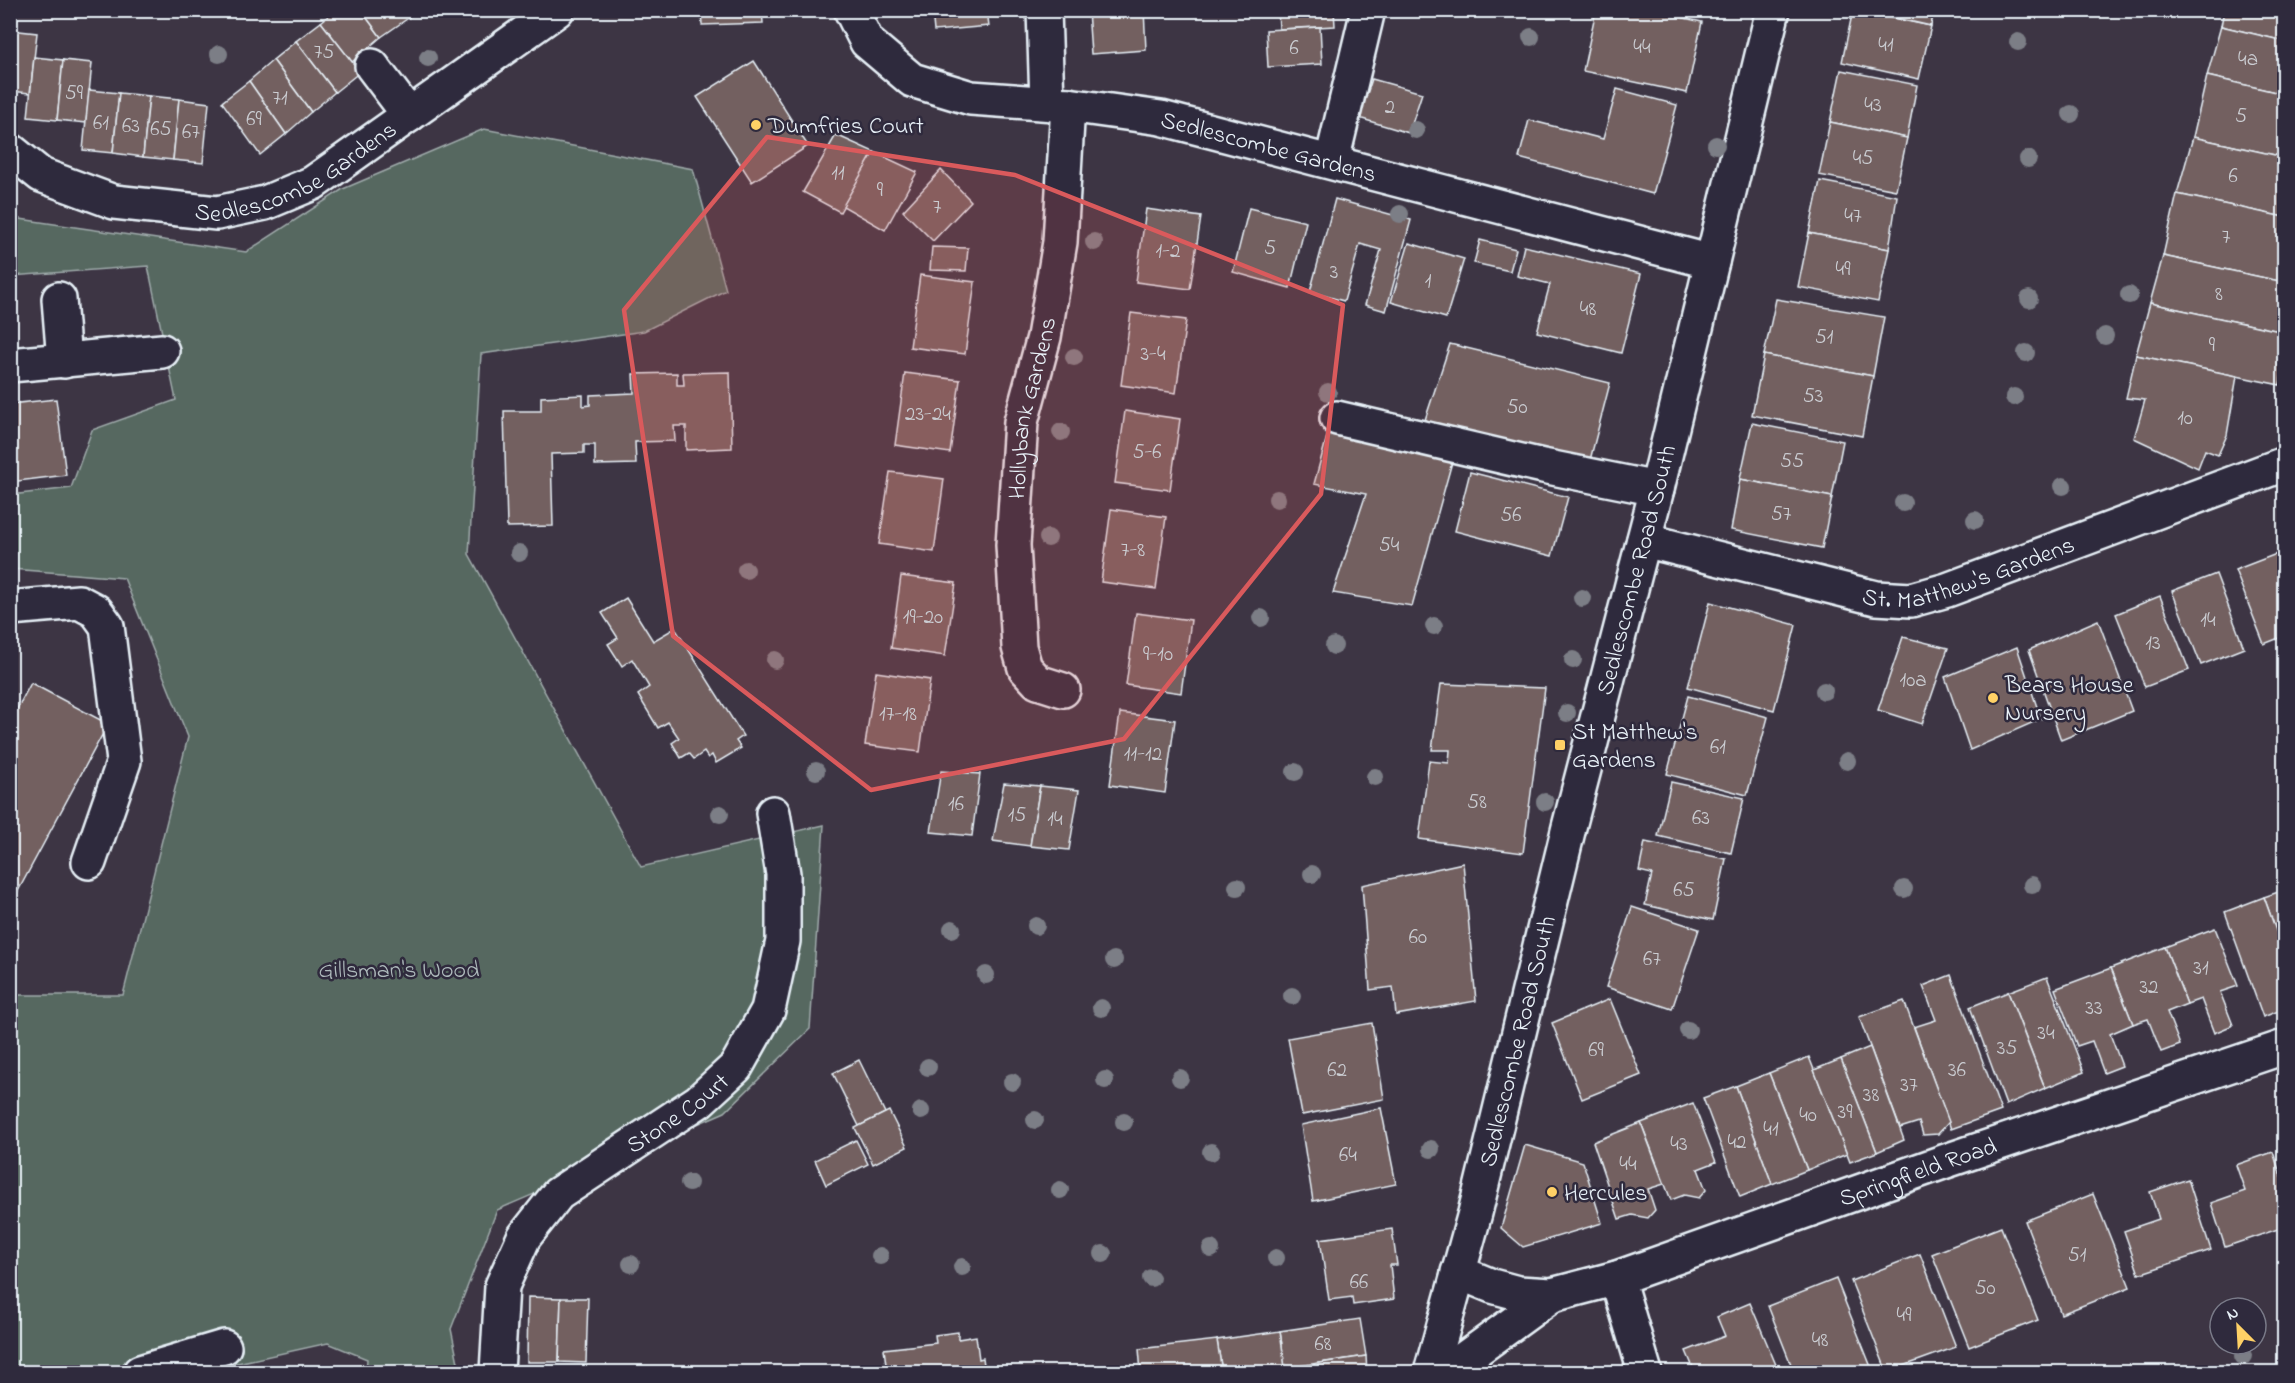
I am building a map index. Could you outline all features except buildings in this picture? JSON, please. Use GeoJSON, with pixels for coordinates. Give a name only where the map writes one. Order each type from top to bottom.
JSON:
{"type":"FeatureCollection","features":[{"type":"Feature","properties":{"kind":"street","name":"Sedlescombe Gardens"},"geometry":{"type":"LineString","coordinates":[[10,150],[41,175],[114,202],[216,213],[265,203],[313,183],[557,10]]}},
{"type":"Feature","properties":{"kind":"street","name":"Sedlescombe Gardens"},"geometry":{"type":"LineString","coordinates":[[851,10],[867,42],[912,80],[971,98],[1058,104],[1161,118],[1713,262]]}},
{"type":"Feature","properties":{"kind":"street","name":"Hollybank Gardens"},"geometry":{"type":"LineString","coordinates":[[1044,10],[1058,104],[1060,242],[1044,337],[1021,422],[1013,544],[1019,646],[1025,668],[1038,682],[1063,690]]}},
{"type":"Feature","properties":{"kind":"street"},"geometry":{"type":"LineString","coordinates":[[1332,161],[1368,10]]}},
{"type":"Feature","properties":{"kind":"street","name":"Sedlescombe Road South"},"geometry":{"type":"LineString","coordinates":[[1431,1372],[1657,489],[1773,10]]}},
{"type":"Feature","properties":{"kind":"street"},"geometry":{"type":"LineString","coordinates":[[372,66],[409,115]]}},
{"type":"Feature","properties":{"kind":"street"},"geometry":{"type":"LineString","coordinates":[[59,299],[64,361]]}},
{"type":"Feature","properties":{"kind":"street"},"geometry":{"type":"LineString","coordinates":[[10,366],[162,351]]}},
{"type":"Feature","properties":{"kind":"street"},"geometry":{"type":"LineString","coordinates":[[1337,418],[1542,466],[1657,489]]}},
{"type":"Feature","properties":{"kind":"street","name":"St. Matthew's Gardens"},"geometry":{"type":"LineString","coordinates":[[1644,540],[1876,598],[1911,600],[1947,590],[2284,464]]}},
{"type":"Feature","properties":{"kind":"street"},"geometry":{"type":"LineString","coordinates":[[10,608],[79,602],[96,611],[107,626],[124,761],[89,862]]}},
{"type":"Feature","properties":{"kind":"street","name":"Stone Court"},"geometry":{"type":"LineString","coordinates":[[497,1372],[502,1286],[524,1237],[558,1194],[699,1101],[729,1074],[736,1067],[768,1010],[783,941],[783,874],[773,813]]}},
{"type":"Feature","properties":{"kind":"street","name":"Springfield Road"},"geometry":{"type":"LineString","coordinates":[[1458,1272],[1492,1286],[1518,1293],[1552,1295],[1617,1278],[1924,1168],[2284,1047]]}},
{"type":"Feature","properties":{"kind":"street"},"geometry":{"type":"LineString","coordinates":[[1617,1278],[1645,1372]]}},
{"type":"Feature","properties":{"kind":"street","name":"Springfield Road"},"geometry":{"type":"LineString","coordinates":[[1446,1372],[1552,1295]]}},
{"type":"Feature","properties":{"kind":"street"},"geometry":{"type":"LineString","coordinates":[[140,1372],[224,1347]]}},
{"type":"Feature","properties":{"kind":"highlighted area"},"geometry":{"type":"Polygon","coordinates":[[[767,137],[1015,175],[1343,305],[1321,494],[1124,739],[871,790],[673,636],[624,310],[767,137]]]}},
{"type":"Feature","properties":{"kind":"green space","name":"Gillsman's Wood"},"geometry":{"type":"Polygon","coordinates":[[[484,129],[693,169],[726,290],[644,331],[481,354],[469,554],[641,867],[824,825],[810,1029],[725,1112],[497,1210],[451,1329],[460,1372],[366,1372],[367,1359],[328,1343],[197,1372],[11,1372],[11,995],[123,995],[188,737],[124,578],[11,569],[11,495],[71,488],[92,430],[176,400],[148,266],[11,276],[10,214],[20,219],[246,252],[343,189],[484,129]]]}},
{"type":"Feature","properties":{"kind":"place","name":"Dumfries Court"},"geometry":{"type":"Point","coordinates":[756,125]}},
{"type":"Feature","properties":{"kind":"place","name":"Bears House Nursery"},"geometry":{"type":"Point","coordinates":[1993,698]}},
{"type":"Feature","properties":{"kind":"place","name":"St Matthew's Gardens"},"geometry":{"type":"Point","coordinates":[1560,745]}},
{"type":"Feature","properties":{"kind":"place","name":"Hercules"},"geometry":{"type":"Point","coordinates":[1552,1192]}}]}
